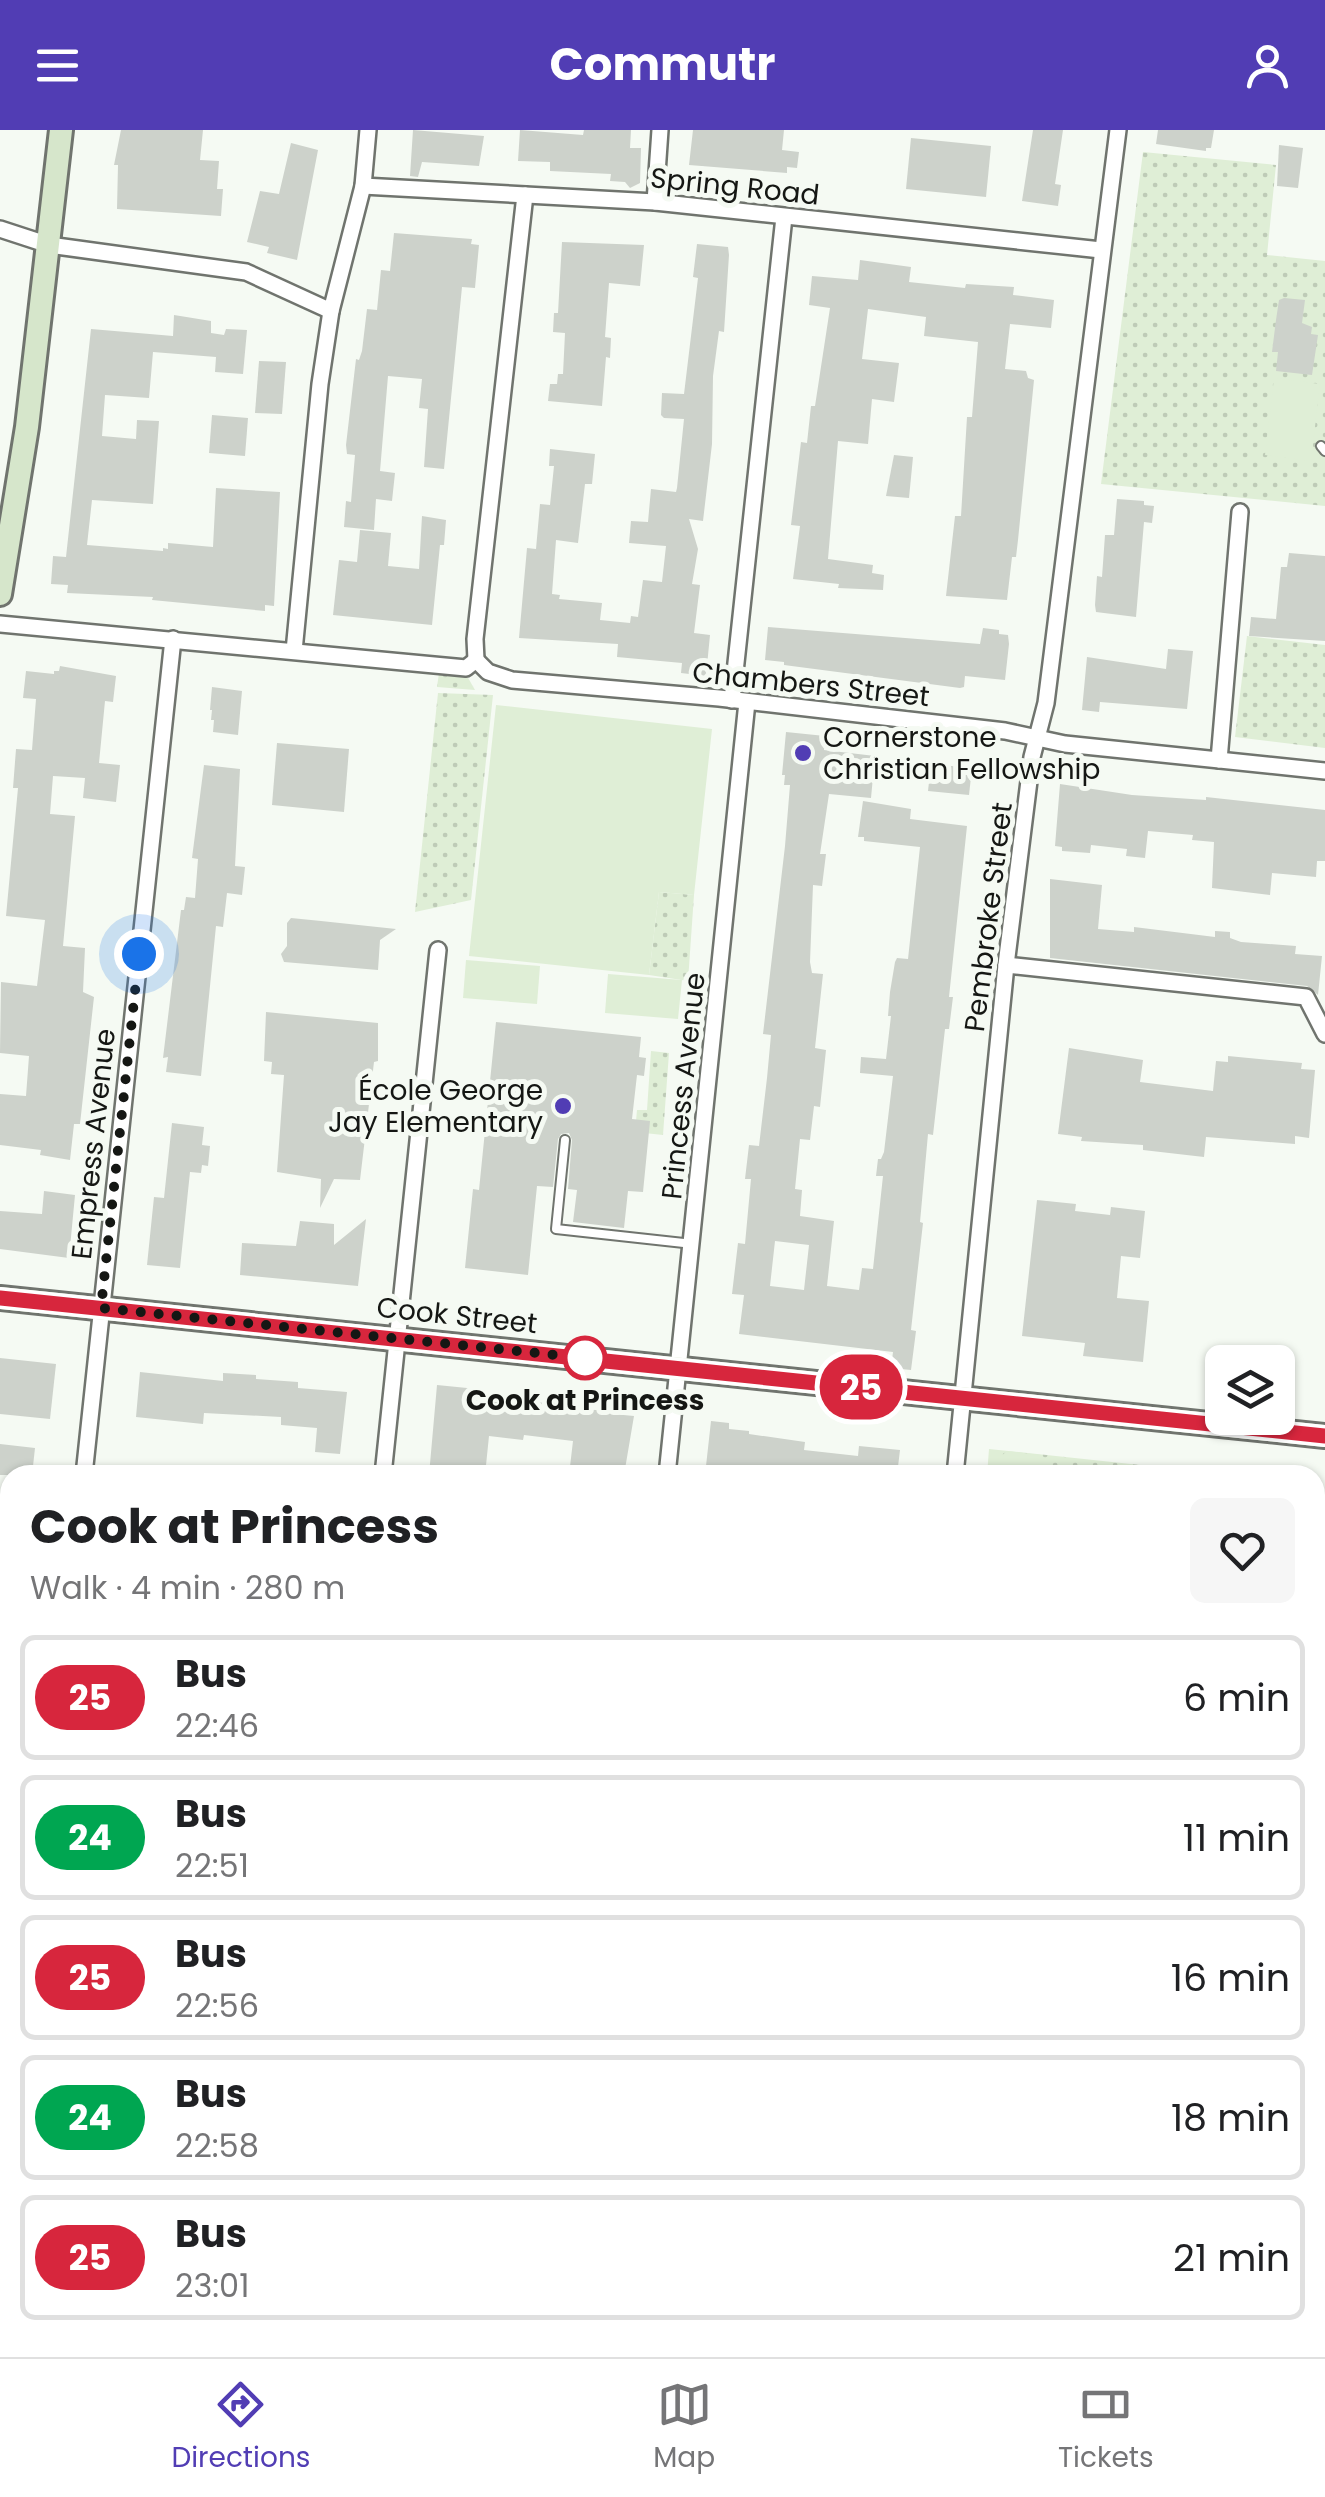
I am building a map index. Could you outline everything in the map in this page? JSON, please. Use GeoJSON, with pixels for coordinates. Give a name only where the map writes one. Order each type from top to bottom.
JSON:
{"type":"FeatureCollection","features":[{"type":"Feature","properties":{"kind":"main road"},"geometry":{"type":"LineString","coordinates":[[0,594],[28,427],[61,130]]}},
{"type":"Feature","properties":{"kind":"main road","name":"Cook Street"},"geometry":{"type":"LineString","coordinates":[[0,1298],[1325,1436]]}},
{"type":"Feature","properties":{"kind":"street"},"geometry":{"type":"LineString","coordinates":[[294,652],[320,384],[331,311],[363,186],[368,130]]}},
{"type":"Feature","properties":{"kind":"street"},"geometry":{"type":"LineString","coordinates":[[655,202],[660,130]]}},
{"type":"Feature","properties":{"kind":"street","name":"Pembroke Street"},"geometry":{"type":"LineString","coordinates":[[956,1465],[1006,965],[1032,757],[1046,703],[1118,130]]}},
{"type":"Feature","properties":{"kind":"street","name":"Spring Road"},"geometry":{"type":"LineString","coordinates":[[363,186],[655,202],[1101,250]]}},
{"type":"Feature","properties":{"kind":"street"},"geometry":{"type":"LineString","coordinates":[[0,624],[466,668],[476,660],[475,638],[525,195]]}},
{"type":"Feature","properties":{"kind":"street","name":"Princess Avenue"},"geometry":{"type":"LineString","coordinates":[[668,1465],[692,1244],[784,217]]}},
{"type":"Feature","properties":{"kind":"street"},"geometry":{"type":"LineString","coordinates":[[0,229],[48,245],[246,272],[331,311]]}},
{"type":"Feature","properties":{"kind":"street"},"geometry":{"type":"LineString","coordinates":[[1219,760],[1240,512]]}},
{"type":"Feature","properties":{"kind":"street","name":"Empress Avenue"},"geometry":{"type":"LineString","coordinates":[[85,1465],[174,639]]}},
{"type":"Feature","properties":{"kind":"street","name":"Chambers Street"},"geometry":{"type":"LineString","coordinates":[[476,660],[488,672],[512,680],[740,701],[1038,737],[1065,744],[1325,771]]}},
{"type":"Feature","properties":{"kind":"street"},"geometry":{"type":"LineString","coordinates":[[385,1465],[438,950]]}},
{"type":"Feature","properties":{"kind":"street"},"geometry":{"type":"LineString","coordinates":[[1006,965],[1306,998],[1325,1034]]}},
{"type":"Feature","properties":{"kind":"lane"},"geometry":{"type":"LineString","coordinates":[[565,1140],[556,1228],[692,1244]]}},
{"type":"Feature","properties":{"kind":"green space"},"geometry":{"type":"Polygon","coordinates":[[[1143,152],[1276,165],[1267,255],[1325,261],[1325,506],[1101,484],[1143,152]]]}},
{"type":"Feature","properties":{"kind":"green space"},"geometry":{"type":"Polygon","coordinates":[[[1274,378],[1320,384],[1311,461],[1265,455],[1274,378]]]}},
{"type":"Feature","properties":{"kind":"green space"},"geometry":{"type":"Polygon","coordinates":[[[1247,636],[1325,645],[1325,748],[1235,737],[1247,636]]]}},
{"type":"Feature","properties":{"kind":"green space"},"geometry":{"type":"Polygon","coordinates":[[[439,673],[467,676],[475,690],[437,687],[439,673]]]}},
{"type":"Feature","properties":{"kind":"green space"},"geometry":{"type":"Polygon","coordinates":[[[438,693],[493,695],[471,900],[415,912],[438,693]]]}},
{"type":"Feature","properties":{"kind":"green space"},"geometry":{"type":"Polygon","coordinates":[[[496,705],[712,729],[694,895],[659,892],[649,975],[469,956],[496,705]]]}},
{"type":"Feature","properties":{"kind":"green space"},"geometry":{"type":"Polygon","coordinates":[[[659,892],[694,895],[688,981],[649,975],[659,892]]]}},
{"type":"Feature","properties":{"kind":"green space"},"geometry":{"type":"Polygon","coordinates":[[[466,960],[540,966],[537,1004],[463,998],[466,960]]]}},
{"type":"Feature","properties":{"kind":"green space"},"geometry":{"type":"Polygon","coordinates":[[[608,974],[682,980],[678,1019],[605,1013],[608,974]]]}},
{"type":"Feature","properties":{"kind":"green space"},"geometry":{"type":"Polygon","coordinates":[[[651,1051],[669,1053],[663,1135],[635,1132],[637,1110],[647,1110],[651,1051]]]}},
{"type":"Feature","properties":{"kind":"green space"},"geometry":{"type":"Polygon","coordinates":[[[989,1449],[1140,1465],[988,1465],[989,1449]]]}},
{"type":"Feature","properties":{"kind":"green space"},"geometry":{"type":"Polygon","coordinates":[[[1007,1451],[1041,1455],[1040,1465],[991,1465],[1007,1451]]]}},
{"type":"Feature","properties":{"kind":"building"},"geometry":{"type":"Polygon","coordinates":[[[121,130],[203,130],[200,160],[219,161],[217,189],[223,189],[221,216],[117,209],[118,165],[114,165],[121,130]]]}},
{"type":"Feature","properties":{"kind":"building"},"geometry":{"type":"Polygon","coordinates":[[[413,130],[484,136],[479,166],[422,162],[418,177],[410,176],[413,130]]]}},
{"type":"Feature","properties":{"kind":"building"},"geometry":{"type":"Polygon","coordinates":[[[520,130],[583,135],[584,130],[631,130],[630,148],[641,148],[640,183],[630,188],[625,182],[610,181],[611,174],[550,171],[550,162],[518,161],[520,130]]]}},
{"type":"Feature","properties":{"kind":"building"},"geometry":{"type":"Polygon","coordinates":[[[693,130],[784,130],[782,150],[799,152],[797,168],[787,167],[787,173],[689,165],[693,130]]]}},
{"type":"Feature","properties":{"kind":"building"},"geometry":{"type":"Polygon","coordinates":[[[1033,130],[1063,130],[1055,184],[1061,185],[1058,206],[1022,201],[1033,130]]]}},
{"type":"Feature","properties":{"kind":"building"},"geometry":{"type":"Polygon","coordinates":[[[1158,130],[1214,130],[1211,148],[1206,151],[1156,144],[1158,130]]]}},
{"type":"Feature","properties":{"kind":"building"},"geometry":{"type":"Polygon","coordinates":[[[911,138],[991,146],[986,197],[906,189],[911,138]]]}},
{"type":"Feature","properties":{"kind":"building"},"geometry":{"type":"Polygon","coordinates":[[[291,143],[318,150],[297,260],[267,253],[269,247],[247,242],[260,191],[279,194],[291,143]]]}},
{"type":"Feature","properties":{"kind":"building"},"geometry":{"type":"Polygon","coordinates":[[[1279,145],[1303,148],[1298,188],[1277,186],[1279,145]]]}},
{"type":"Feature","properties":{"kind":"building"},"geometry":{"type":"Polygon","coordinates":[[[394,233],[472,239],[471,244],[479,245],[475,288],[462,287],[444,469],[424,467],[428,409],[419,408],[422,379],[388,376],[380,471],[395,473],[392,501],[376,499],[374,530],[344,527],[346,501],[351,502],[355,455],[347,454],[346,445],[356,359],[362,351],[367,309],[377,310],[381,270],[390,271],[394,233]]]}},
{"type":"Feature","properties":{"kind":"building"},"geometry":{"type":"Polygon","coordinates":[[[562,242],[644,245],[640,286],[609,283],[605,337],[611,338],[610,358],[606,357],[602,406],[548,401],[550,384],[557,384],[558,374],[563,374],[565,333],[553,332],[554,313],[558,313],[562,242]]]}},
{"type":"Feature","properties":{"kind":"building"},"geometry":{"type":"Polygon","coordinates":[[[697,244],[728,247],[729,255],[724,332],[719,331],[713,376],[712,444],[703,521],[689,519],[698,549],[692,584],[700,585],[694,633],[710,635],[706,676],[681,673],[682,663],[617,657],[618,644],[519,638],[527,548],[536,549],[540,504],[550,505],[554,466],[549,466],[550,449],[595,454],[592,484],[585,484],[578,543],[556,540],[552,594],[560,595],[559,599],[602,603],[600,620],[630,623],[631,616],[638,617],[643,580],[662,582],[666,546],[629,543],[631,521],[648,522],[651,489],[676,492],[677,488],[684,419],[661,415],[662,393],[684,394],[698,278],[693,277],[697,244]]]}},
{"type":"Feature","properties":{"kind":"building"},"geometry":{"type":"Polygon","coordinates":[[[860,260],[911,267],[909,282],[965,288],[966,284],[1014,287],[1013,295],[1054,300],[1051,328],[1010,324],[1005,369],[1026,371],[1028,378],[1034,380],[1016,557],[1012,557],[1007,600],[946,596],[955,516],[961,516],[967,417],[972,417],[978,342],[924,336],[926,317],[868,309],[862,359],[899,363],[894,402],[872,399],[868,444],[838,441],[828,559],[873,565],[872,573],[884,575],[883,590],[838,588],[839,584],[793,579],[800,526],[791,525],[801,442],[807,443],[830,308],[809,305],[812,276],[858,280],[860,260]]]}},
{"type":"Feature","properties":{"kind":"building"},"geometry":{"type":"Polygon","coordinates":[[[1279,300],[1305,300],[1302,323],[1312,327],[1311,334],[1318,335],[1312,375],[1276,371],[1278,352],[1272,352],[1279,300]]]}},
{"type":"Feature","properties":{"kind":"building"},"geometry":{"type":"Polygon","coordinates":[[[174,315],[211,321],[211,333],[224,335],[226,329],[247,330],[243,374],[215,372],[216,357],[153,352],[149,398],[105,395],[102,436],[136,439],[137,420],[159,421],[153,504],[92,500],[87,545],[163,551],[168,549],[168,543],[213,547],[216,488],[280,492],[274,606],[265,605],[265,611],[152,600],[153,597],[67,593],[68,585],[51,584],[53,556],[66,557],[91,329],[173,336],[174,315]]]}},
{"type":"Feature","properties":{"kind":"building"},"geometry":{"type":"Polygon","coordinates":[[[259,361],[286,362],[282,414],[255,413],[259,361]]]}},
{"type":"Feature","properties":{"kind":"building"},"geometry":{"type":"Polygon","coordinates":[[[212,415],[248,418],[245,456],[209,453],[212,415]]]}},
{"type":"Feature","properties":{"kind":"building"},"geometry":{"type":"Polygon","coordinates":[[[894,455],[913,457],[909,498],[886,496],[894,455]]]}},
{"type":"Feature","properties":{"kind":"building"},"geometry":{"type":"Polygon","coordinates":[[[1117,499],[1144,501],[1144,505],[1154,506],[1152,523],[1144,522],[1136,617],[1096,612],[1097,576],[1102,577],[1105,535],[1114,535],[1117,499]]]}},
{"type":"Feature","properties":{"kind":"building"},"geometry":{"type":"Polygon","coordinates":[[[422,516],[446,520],[432,625],[333,615],[339,560],[357,562],[360,530],[391,533],[388,566],[419,569],[422,516]]]}},
{"type":"Feature","properties":{"kind":"building"},"geometry":{"type":"Polygon","coordinates":[[[1289,553],[1325,556],[1325,641],[1249,636],[1251,617],[1276,619],[1281,567],[1287,567],[1289,553]]]}},
{"type":"Feature","properties":{"kind":"building"},"geometry":{"type":"Polygon","coordinates":[[[768,627],[980,644],[983,628],[999,630],[999,634],[1008,635],[1005,680],[965,676],[964,687],[960,688],[784,665],[765,660],[768,627]]]}},
{"type":"Feature","properties":{"kind":"building"},"geometry":{"type":"Polygon","coordinates":[[[1168,649],[1193,651],[1187,709],[1100,702],[1099,712],[1082,710],[1087,657],[1166,669],[1168,649]]]}},
{"type":"Feature","properties":{"kind":"building"},"geometry":{"type":"Polygon","coordinates":[[[60,666],[116,676],[113,702],[105,701],[99,763],[120,765],[116,802],[83,798],[85,778],[53,776],[50,814],[75,816],[63,946],[85,948],[83,992],[94,997],[80,1124],[74,1124],[70,1160],[40,1155],[41,1150],[0,1145],[0,1094],[26,1096],[29,1056],[0,1053],[1,982],[37,986],[45,920],[6,916],[18,788],[13,788],[16,749],[32,750],[36,699],[23,698],[26,671],[54,674],[60,666]]]}},
{"type":"Feature","properties":{"kind":"building"},"geometry":{"type":"Polygon","coordinates":[[[212,687],[242,691],[238,735],[213,732],[212,687]]]}},
{"type":"Feature","properties":{"kind":"building"},"geometry":{"type":"Polygon","coordinates":[[[786,732],[825,736],[824,750],[875,756],[871,798],[829,794],[820,854],[826,854],[822,886],[813,885],[810,962],[812,973],[823,974],[815,1048],[826,1050],[820,1107],[814,1106],[810,1140],[800,1139],[795,1189],[802,1190],[800,1216],[834,1221],[827,1286],[859,1290],[862,1268],[873,1269],[883,1176],[876,1176],[878,1159],[884,1152],[893,1076],[860,1073],[861,1057],[886,1059],[890,992],[897,958],[908,959],[920,847],[858,837],[863,801],[911,809],[910,819],[967,826],[949,1029],[945,1029],[933,1135],[928,1134],[911,1370],[891,1368],[893,1352],[739,1334],[744,1295],[732,1294],[738,1243],[745,1244],[751,1179],[745,1179],[749,1145],[759,1146],[767,1078],[771,1035],[763,1034],[790,785],[784,785],[786,732]],[[775,1241],[770,1286],[804,1290],[809,1245],[775,1241]]]}},
{"type":"Feature","properties":{"kind":"building"},"geometry":{"type":"Polygon","coordinates":[[[277,743],[349,749],[344,812],[272,805],[277,743]]]}},
{"type":"Feature","properties":{"kind":"building"},"geometry":{"type":"Polygon","coordinates":[[[931,764],[972,768],[969,795],[928,791],[931,764]]]}},
{"type":"Feature","properties":{"kind":"building"},"geometry":{"type":"Polygon","coordinates":[[[204,765],[240,769],[235,866],[245,867],[242,895],[227,893],[223,927],[216,926],[201,1076],[166,1072],[168,1057],[163,1058],[181,910],[186,897],[195,898],[198,859],[192,858],[204,765]]]}},
{"type":"Feature","properties":{"kind":"building"},"geometry":{"type":"Polygon","coordinates":[[[1060,784],[1132,795],[1206,797],[1325,810],[1325,861],[1317,861],[1316,877],[1272,873],[1270,895],[1212,888],[1214,842],[1192,840],[1193,835],[1148,831],[1145,858],[1126,856],[1127,849],[1091,845],[1090,853],[1062,851],[1062,847],[1055,846],[1060,784]]]}},
{"type":"Feature","properties":{"kind":"building"},"geometry":{"type":"Polygon","coordinates":[[[1050,879],[1102,885],[1098,929],[1134,932],[1134,927],[1215,937],[1215,931],[1230,932],[1230,938],[1241,942],[1296,946],[1295,954],[1322,956],[1318,995],[1307,986],[1050,958],[1050,879]]]}},
{"type":"Feature","properties":{"kind":"building"},"geometry":{"type":"Polygon","coordinates":[[[291,918],[396,929],[380,940],[378,970],[284,962],[281,954],[287,946],[287,923],[291,918]]]}},
{"type":"Feature","properties":{"kind":"building"},"geometry":{"type":"Polygon","coordinates":[[[266,1012],[378,1023],[378,1061],[374,1062],[360,1180],[334,1179],[320,1208],[321,1179],[277,1172],[284,1075],[271,1074],[272,1062],[264,1061],[266,1012]]]}},
{"type":"Feature","properties":{"kind":"building"},"geometry":{"type":"Polygon","coordinates":[[[496,1022],[641,1037],[639,1057],[646,1058],[644,1076],[637,1075],[632,1119],[650,1121],[643,1192],[628,1191],[624,1228],[573,1222],[577,1190],[568,1189],[572,1140],[569,1133],[561,1134],[553,1187],[537,1186],[528,1275],[465,1268],[473,1189],[479,1190],[496,1022]]]}},
{"type":"Feature","properties":{"kind":"building"},"geometry":{"type":"Polygon","coordinates":[[[1069,1048],[1143,1060],[1140,1082],[1213,1091],[1216,1061],[1228,1062],[1228,1056],[1302,1063],[1301,1069],[1315,1070],[1309,1138],[1295,1136],[1295,1144],[1206,1137],[1204,1157],[1143,1150],[1143,1145],[1081,1141],[1082,1137],[1058,1134],[1069,1048]]]}},
{"type":"Feature","properties":{"kind":"building"},"geometry":{"type":"Polygon","coordinates":[[[172,1123],[204,1127],[202,1145],[210,1146],[208,1166],[202,1165],[201,1173],[190,1172],[180,1268],[147,1265],[154,1197],[164,1198],[172,1123]]]}},
{"type":"Feature","properties":{"kind":"building"},"geometry":{"type":"Polygon","coordinates":[[[44,1191],[75,1195],[69,1258],[0,1249],[0,1211],[42,1214],[44,1191]]]}},
{"type":"Feature","properties":{"kind":"building"},"geometry":{"type":"Polygon","coordinates":[[[1037,1200],[1076,1204],[1075,1211],[1110,1215],[1111,1207],[1145,1211],[1140,1258],[1121,1256],[1117,1298],[1149,1301],[1143,1362],[1083,1356],[1085,1343],[1022,1336],[1037,1200]]]}},
{"type":"Feature","properties":{"kind":"building"},"geometry":{"type":"Polygon","coordinates":[[[366,1219],[358,1286],[240,1275],[242,1243],[296,1246],[300,1221],[334,1224],[334,1245],[366,1219]]]}},
{"type":"Feature","properties":{"kind":"building"},"geometry":{"type":"Polygon","coordinates":[[[0,1358],[56,1364],[50,1419],[0,1414],[0,1358]]]}},
{"type":"Feature","properties":{"kind":"building"},"geometry":{"type":"Polygon","coordinates":[[[140,1372],[223,1381],[223,1373],[256,1375],[256,1379],[298,1382],[298,1388],[347,1392],[340,1454],[315,1452],[317,1428],[281,1425],[281,1417],[204,1413],[203,1424],[136,1417],[140,1372]]]}},
{"type":"Feature","properties":{"kind":"building"},"geometry":{"type":"Polygon","coordinates":[[[437,1385],[477,1389],[476,1400],[535,1406],[535,1402],[561,1404],[560,1408],[634,1416],[626,1465],[570,1465],[573,1441],[524,1435],[523,1440],[489,1436],[486,1465],[430,1465],[437,1385]]]}},
{"type":"Feature","properties":{"kind":"building"},"geometry":{"type":"Polygon","coordinates":[[[711,1421],[729,1423],[729,1429],[749,1434],[805,1442],[804,1450],[858,1456],[859,1446],[900,1450],[898,1465],[706,1465],[711,1421]]]}},
{"type":"Feature","properties":{"kind":"building"},"geometry":{"type":"Polygon","coordinates":[[[0,1444],[35,1448],[33,1465],[0,1465],[0,1444]]]}},
{"type":"Feature","properties":{"kind":"bus line","name":"25"},"geometry":{"type":"LineString","coordinates":[[0,1298],[1325,1436]]}},
{"type":"Feature","properties":{"kind":"place","name":"Cornerstone Christian Fellowship"},"geometry":{"type":"Point","coordinates":[803,753]}},
{"type":"Feature","properties":{"kind":"place","name":"École George Jay Elementary"},"geometry":{"type":"Point","coordinates":[563,1106]}},
{"type":"Feature","properties":{"kind":"place","name":"Cook at Princess"},"geometry":{"type":"Point","coordinates":[585,1358]}},
{"type":"Feature","properties":{"kind":"route"},"geometry":{"type":"LineString","coordinates":[[139,954],[101,1308],[585,1358]]}}]}
